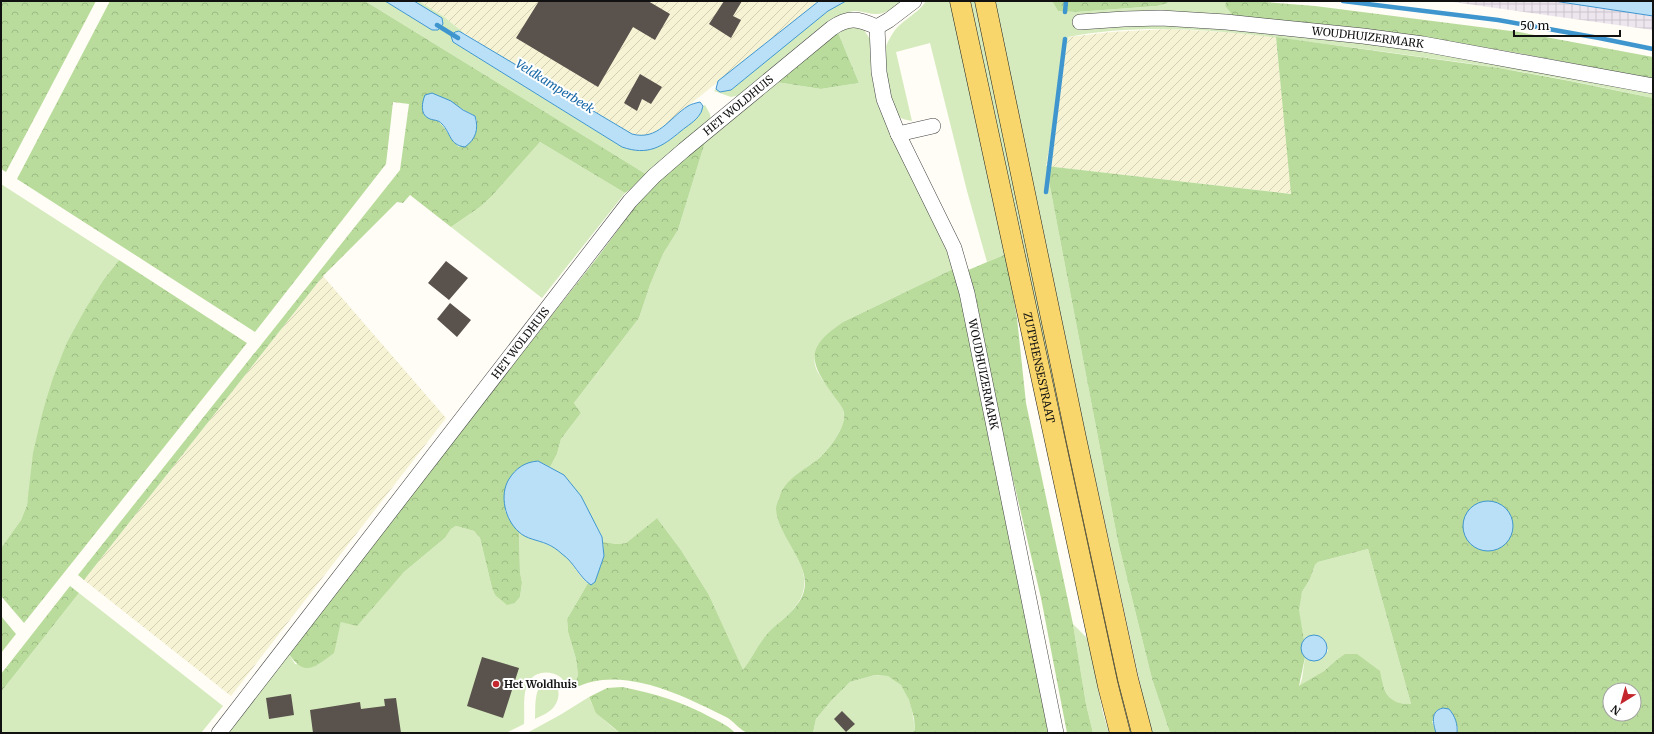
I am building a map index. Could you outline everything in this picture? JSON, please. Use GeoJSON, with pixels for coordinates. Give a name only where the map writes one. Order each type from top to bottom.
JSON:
{"type":"FeatureCollection","features":[{"type":"Feature","properties":{"kind":"main road","name":"ZUTPHENSESTRAAT"},"geometry":{"type":"LineString","coordinates":[[960,1],[1120,733]]}},
{"type":"Feature","properties":{"kind":"main road","name":"ZUTPHENSESTRAAT"},"geometry":{"type":"LineString","coordinates":[[985,1],[1076,438],[1128,679],[1142,733]]}},
{"type":"Feature","properties":{"kind":"street"},"geometry":{"type":"LineString","coordinates":[[877,27],[914,1]]}},
{"type":"Feature","properties":{"kind":"street","name":"WOUDHUIZERMARK"},"geometry":{"type":"LineString","coordinates":[[1080,22],[1161,18],[1226,22],[1363,36],[1422,44],[1653,86]]}},
{"type":"Feature","properties":{"kind":"street","name":"HET WOLDHUIS"},"geometry":{"type":"LineString","coordinates":[[219,733],[643,186],[684,150],[839,23],[851,19],[861,20],[877,27]]}},
{"type":"Feature","properties":{"kind":"street","name":"WOUDHUIZERMARK"},"geometry":{"type":"LineString","coordinates":[[877,27],[879,72],[884,99],[898,134],[954,248],[967,294],[1056,733]]}},
{"type":"Feature","properties":{"kind":"street"},"geometry":{"type":"LineString","coordinates":[[898,134],[933,126]]}},
{"type":"Feature","properties":{"kind":"shaded area"},"geometry":{"type":"Polygon","coordinates":[[[419,1],[819,1],[661,129],[651,134],[642,136],[626,132],[534,78],[464,33],[443,16],[419,1]]]}},
{"type":"Feature","properties":{"kind":"shaded area"},"geometry":{"type":"Polygon","coordinates":[[[1446,1],[1653,1],[1653,30],[1446,1]]]}},
{"type":"Feature","properties":{"kind":"shaded area"},"geometry":{"type":"Polygon","coordinates":[[[1169,29],[1226,32],[1276,37],[1292,194],[1046,166],[1068,37],[1112,32],[1169,29]]]}},
{"type":"Feature","properties":{"kind":"shaded area"},"geometry":{"type":"Polygon","coordinates":[[[323,276],[446,418],[231,696],[84,580],[323,276]]]}},
{"type":"Feature","properties":{"kind":"green space"},"geometry":{"type":"Polygon","coordinates":[[[1,1],[96,1],[6,172],[1,169],[1,1]]]}},
{"type":"Feature","properties":{"kind":"green space"},"geometry":{"type":"Polygon","coordinates":[[[110,1],[365,1],[649,176],[625,193],[540,142],[492,196],[480,207],[451,227],[410,195],[403,203],[397,202],[323,276],[84,580],[78,575],[400,170],[409,104],[393,102],[386,164],[255,332],[17,179],[110,1]],[[457,106],[435,119],[442,125],[459,147],[477,121],[475,116],[457,106]]]}},
{"type":"Feature","properties":{"kind":"green space"},"geometry":{"type":"Polygon","coordinates":[[[365,1],[385,1],[432,30],[438,30],[443,20],[414,1],[419,1],[443,16],[464,33],[461,32],[453,37],[453,42],[622,147],[634,150],[646,150],[666,143],[701,113],[702,107],[705,105],[710,114],[711,122],[649,176],[365,1]]]}},
{"type":"Feature","properties":{"kind":"green space"},"geometry":{"type":"Polygon","coordinates":[[[846,1],[904,1],[890,10],[879,14],[851,11],[841,15],[741,95],[731,97],[714,91],[716,89],[720,92],[731,90],[828,11],[846,1]]]}},
{"type":"Feature","properties":{"kind":"green space"},"geometry":{"type":"Polygon","coordinates":[[[926,1],[951,1],[1006,254],[987,262],[967,191],[930,43],[896,52],[912,121],[898,117],[895,114],[892,110],[888,95],[883,61],[886,47],[896,29],[926,1]]]}},
{"type":"Feature","properties":{"kind":"green space"},"geometry":{"type":"Polygon","coordinates":[[[969,1],[977,1],[1135,733],[1130,733],[1114,670],[969,1]]]}},
{"type":"Feature","properties":{"kind":"green space"},"geometry":{"type":"Polygon","coordinates":[[[993,1],[1052,1],[1058,11],[1076,12],[1157,6],[1168,3],[1167,1],[1226,1],[1225,6],[1234,17],[1157,10],[1077,16],[1077,29],[1157,23],[1362,41],[1653,91],[1653,98],[1556,78],[1480,65],[1315,42],[1244,34],[1173,29],[1138,29],[1068,37],[1046,166],[1118,542],[1152,679],[1170,733],[1151,733],[993,1]]]}},
{"type":"Feature","properties":{"kind":"green space"},"geometry":{"type":"Polygon","coordinates":[[[1052,1],[1167,1],[1168,3],[1157,6],[1076,12],[1058,11],[1052,1]]]}},
{"type":"Feature","properties":{"kind":"green space"},"geometry":{"type":"Polygon","coordinates":[[[1226,1],[1252,1],[1315,6],[1519,32],[1653,57],[1653,80],[1545,58],[1437,40],[1364,30],[1234,17],[1225,6],[1226,1]]]}},
{"type":"Feature","properties":{"kind":"green space"},"geometry":{"type":"Polygon","coordinates":[[[845,27],[858,27],[864,30],[870,39],[871,72],[877,103],[955,268],[845,321],[815,353],[815,364],[818,372],[841,404],[844,417],[843,422],[838,434],[825,452],[791,480],[780,495],[777,508],[779,520],[802,567],[804,580],[803,592],[801,598],[793,609],[773,628],[755,651],[743,671],[709,595],[681,550],[657,518],[626,543],[617,544],[603,542],[601,534],[589,514],[550,467],[557,454],[561,439],[581,413],[574,403],[639,318],[650,285],[663,254],[678,230],[706,139],[776,82],[821,89],[859,83],[837,30],[845,27]]]}},
{"type":"Feature","properties":{"kind":"green space"},"geometry":{"type":"Polygon","coordinates":[[[837,30],[859,83],[821,89],[776,82],[837,30]]]}},
{"type":"Feature","properties":{"kind":"green space"},"geometry":{"type":"Polygon","coordinates":[[[1276,37],[1499,68],[1653,98],[1653,733],[1457,733],[1458,727],[1432,721],[1436,733],[1170,733],[1152,679],[1118,542],[1046,166],[1291,194],[1276,37]],[[1368,549],[1318,562],[1315,565],[1310,579],[1302,592],[1299,610],[1304,640],[1302,651],[1305,657],[1299,686],[1324,671],[1345,654],[1357,654],[1380,671],[1383,685],[1391,699],[1396,702],[1411,704],[1368,549]]]}},
{"type":"Feature","properties":{"kind":"green space"},"geometry":{"type":"Polygon","coordinates":[[[706,139],[678,230],[663,254],[650,285],[639,318],[574,403],[581,413],[561,439],[557,454],[550,467],[538,461],[505,511],[519,532],[520,572],[522,583],[520,597],[515,603],[507,605],[495,595],[480,538],[474,531],[456,526],[451,529],[445,538],[404,572],[357,626],[341,622],[334,653],[316,666],[305,668],[300,666],[289,654],[481,405],[597,258],[641,199],[672,167],[706,139]]]}},
{"type":"Feature","properties":{"kind":"green space"},"geometry":{"type":"Polygon","coordinates":[[[540,142],[625,193],[542,298],[451,227],[480,207],[492,196],[540,142]]]}},
{"type":"Feature","properties":{"kind":"green space"},"geometry":{"type":"Polygon","coordinates":[[[1,184],[119,260],[104,279],[67,342],[43,410],[27,505],[21,520],[1,548],[1,184]]]}},
{"type":"Feature","properties":{"kind":"green space"},"geometry":{"type":"Polygon","coordinates":[[[1006,254],[1017,318],[1026,403],[1073,624],[1086,704],[1093,733],[1067,733],[1041,598],[981,343],[966,271],[1006,254]]]}},
{"type":"Feature","properties":{"kind":"green space"},"geometry":{"type":"Polygon","coordinates":[[[119,260],[247,343],[24,623],[1,596],[1,548],[21,520],[27,505],[33,453],[43,410],[53,378],[67,342],[104,279],[119,260]]]}},
{"type":"Feature","properties":{"kind":"green space"},"geometry":{"type":"Polygon","coordinates":[[[955,268],[1052,733],[911,733],[915,730],[914,718],[909,700],[901,685],[888,676],[875,675],[850,682],[816,719],[813,733],[746,732],[726,717],[691,700],[651,685],[631,681],[611,679],[591,682],[573,689],[578,675],[576,659],[568,632],[567,619],[588,583],[591,584],[595,582],[604,556],[603,542],[617,544],[626,543],[657,518],[681,550],[709,595],[743,670],[765,636],[794,609],[804,591],[805,581],[803,571],[778,519],[776,509],[780,495],[786,484],[825,452],[838,434],[843,422],[843,409],[819,373],[815,355],[817,347],[832,330],[845,321],[955,268]]]}},
{"type":"Feature","properties":{"kind":"green space"},"geometry":{"type":"Polygon","coordinates":[[[456,526],[474,531],[480,538],[495,595],[515,603],[520,597],[522,583],[520,572],[519,532],[553,547],[564,554],[581,577],[588,583],[567,619],[568,632],[576,659],[578,675],[573,689],[566,687],[561,677],[556,674],[544,673],[533,677],[529,681],[525,691],[524,724],[506,733],[228,733],[289,654],[295,664],[317,665],[333,653],[341,622],[392,585],[404,572],[445,538],[451,529],[456,526]]]}},
{"type":"Feature","properties":{"kind":"green space"},"geometry":{"type":"Polygon","coordinates":[[[1368,549],[1411,704],[1396,702],[1390,698],[1383,685],[1334,662],[1324,671],[1299,687],[1302,679],[1305,657],[1311,661],[1314,661],[1323,657],[1328,651],[1326,642],[1306,638],[1304,640],[1298,609],[1302,592],[1310,579],[1315,565],[1318,562],[1368,549]]]}},
{"type":"Feature","properties":{"kind":"green space"},"geometry":{"type":"Polygon","coordinates":[[[70,586],[79,593],[1,692],[1,674],[70,586]]]}},
{"type":"Feature","properties":{"kind":"green space"},"geometry":{"type":"Polygon","coordinates":[[[79,593],[223,706],[201,733],[1,733],[1,692],[79,593]]]}},
{"type":"Feature","properties":{"kind":"green space"},"geometry":{"type":"Polygon","coordinates":[[[1,616],[16,634],[1,653],[1,616]]]}},
{"type":"Feature","properties":{"kind":"green space"},"geometry":{"type":"Polygon","coordinates":[[[1073,624],[1088,639],[1103,713],[1109,733],[1093,733],[1086,704],[1073,624]]]}},
{"type":"Feature","properties":{"kind":"green space"},"geometry":{"type":"Polygon","coordinates":[[[875,675],[888,676],[901,685],[909,699],[915,730],[911,733],[813,733],[816,719],[850,682],[875,675]]]}},
{"type":"Feature","properties":{"kind":"green space"},"geometry":{"type":"Polygon","coordinates":[[[546,680],[551,681],[557,687],[557,700],[555,705],[550,710],[535,719],[535,703],[537,693],[539,688],[546,680]]]}},
{"type":"Feature","properties":{"kind":"green space"},"geometry":{"type":"Polygon","coordinates":[[[622,687],[657,695],[679,703],[701,712],[730,728],[735,733],[620,733],[596,713],[589,697],[607,688],[622,687]]]}},
{"type":"Feature","properties":{"kind":"green space"},"geometry":{"type":"Polygon","coordinates":[[[589,697],[598,713],[606,722],[620,733],[527,733],[560,715],[589,697]]]}},
{"type":"Feature","properties":{"kind":"water"},"geometry":{"type":"Polygon","coordinates":[[[385,1],[414,1],[442,18],[443,24],[438,30],[432,30],[385,1]]]}},
{"type":"Feature","properties":{"kind":"water"},"geometry":{"type":"Polygon","coordinates":[[[819,1],[846,1],[828,11],[731,90],[720,92],[716,89],[718,81],[819,1]]]}},
{"type":"Feature","properties":{"kind":"water"},"geometry":{"type":"Polygon","coordinates":[[[1554,1],[1653,1],[1653,16],[1554,1]]]}},
{"type":"Feature","properties":{"kind":"water"},"geometry":{"type":"Polygon","coordinates":[[[459,31],[632,134],[649,134],[656,131],[692,104],[700,102],[703,106],[702,111],[694,121],[667,142],[647,150],[631,150],[622,147],[453,42],[451,36],[455,32],[459,31]]]}},
{"type":"Feature","properties":{"kind":"water"},"geometry":{"type":"Polygon","coordinates":[[[432,93],[451,101],[463,110],[475,116],[477,125],[476,133],[472,141],[465,147],[456,144],[453,141],[445,127],[440,122],[425,116],[423,111],[423,101],[425,95],[432,93]]]}},
{"type":"Feature","properties":{"kind":"water"},"geometry":{"type":"Polygon","coordinates":[[[538,461],[564,475],[581,496],[602,537],[604,556],[595,582],[591,585],[583,578],[570,561],[557,550],[519,532],[510,521],[507,514],[504,492],[509,479],[521,466],[538,461]]]}},
{"type":"Feature","properties":{"kind":"water"},"geometry":{"type":"Polygon","coordinates":[[[1488,501],[1502,505],[1509,512],[1513,526],[1509,540],[1502,547],[1488,551],[1474,547],[1467,540],[1463,526],[1467,512],[1474,505],[1488,501]]]}},
{"type":"Feature","properties":{"kind":"water"},"geometry":{"type":"Polygon","coordinates":[[[1314,635],[1323,639],[1327,648],[1323,657],[1314,661],[1305,657],[1301,648],[1305,639],[1314,635]]]}},
{"type":"Feature","properties":{"kind":"water"},"geometry":{"type":"Polygon","coordinates":[[[1443,708],[1449,709],[1453,714],[1456,720],[1457,733],[1436,733],[1433,721],[1434,715],[1443,708]]]}},
{"type":"Feature","properties":{"kind":"building"},"geometry":{"type":"Polygon","coordinates":[[[539,1],[648,1],[670,14],[655,40],[633,27],[598,87],[516,38],[539,1]]]}},
{"type":"Feature","properties":{"kind":"building"},"geometry":{"type":"Polygon","coordinates":[[[724,1],[742,1],[733,16],[741,20],[731,38],[709,24],[724,1]]]}},
{"type":"Feature","properties":{"kind":"building"},"geometry":{"type":"Polygon","coordinates":[[[640,74],[662,87],[651,104],[642,99],[637,111],[624,103],[640,74]]]}},
{"type":"Feature","properties":{"kind":"building"},"geometry":{"type":"Polygon","coordinates":[[[446,261],[468,278],[449,300],[428,283],[446,261]]]}},
{"type":"Feature","properties":{"kind":"building"},"geometry":{"type":"Polygon","coordinates":[[[450,303],[471,320],[457,337],[437,319],[450,303]]]}},
{"type":"Feature","properties":{"kind":"building","name":"Het Woldhuis"},"geometry":{"type":"Polygon","coordinates":[[[482,657],[519,668],[503,718],[467,706],[482,657]]]}},
{"type":"Feature","properties":{"kind":"building"},"geometry":{"type":"Polygon","coordinates":[[[291,694],[294,715],[269,719],[266,698],[291,694]]]}},
{"type":"Feature","properties":{"kind":"building"},"geometry":{"type":"Polygon","coordinates":[[[396,698],[401,733],[313,733],[310,710],[360,702],[361,709],[385,706],[384,699],[396,698]]]}},
{"type":"Feature","properties":{"kind":"building"},"geometry":{"type":"Polygon","coordinates":[[[842,711],[855,724],[846,732],[834,719],[842,711]]]}},
{"type":"Feature","properties":{"kind":"waterway"},"geometry":{"type":"LineString","coordinates":[[1065,12],[1066,1]]}},
{"type":"Feature","properties":{"kind":"waterway","name":"Veldkamperbeek"},"geometry":{"type":"LineString","coordinates":[[1343,1],[1498,20],[1653,49]]}},
{"type":"Feature","properties":{"kind":"waterway","name":"Veldkamperbeek"},"geometry":{"type":"LineString","coordinates":[[437,25],[458,38]]}},
{"type":"Feature","properties":{"kind":"waterway"},"geometry":{"type":"LineString","coordinates":[[1046,192],[1065,39]]}},
{"type":"Feature","properties":{"kind":"place","name":"Het Woldhuis"},"geometry":{"type":"Point","coordinates":[496,684]}}]}
